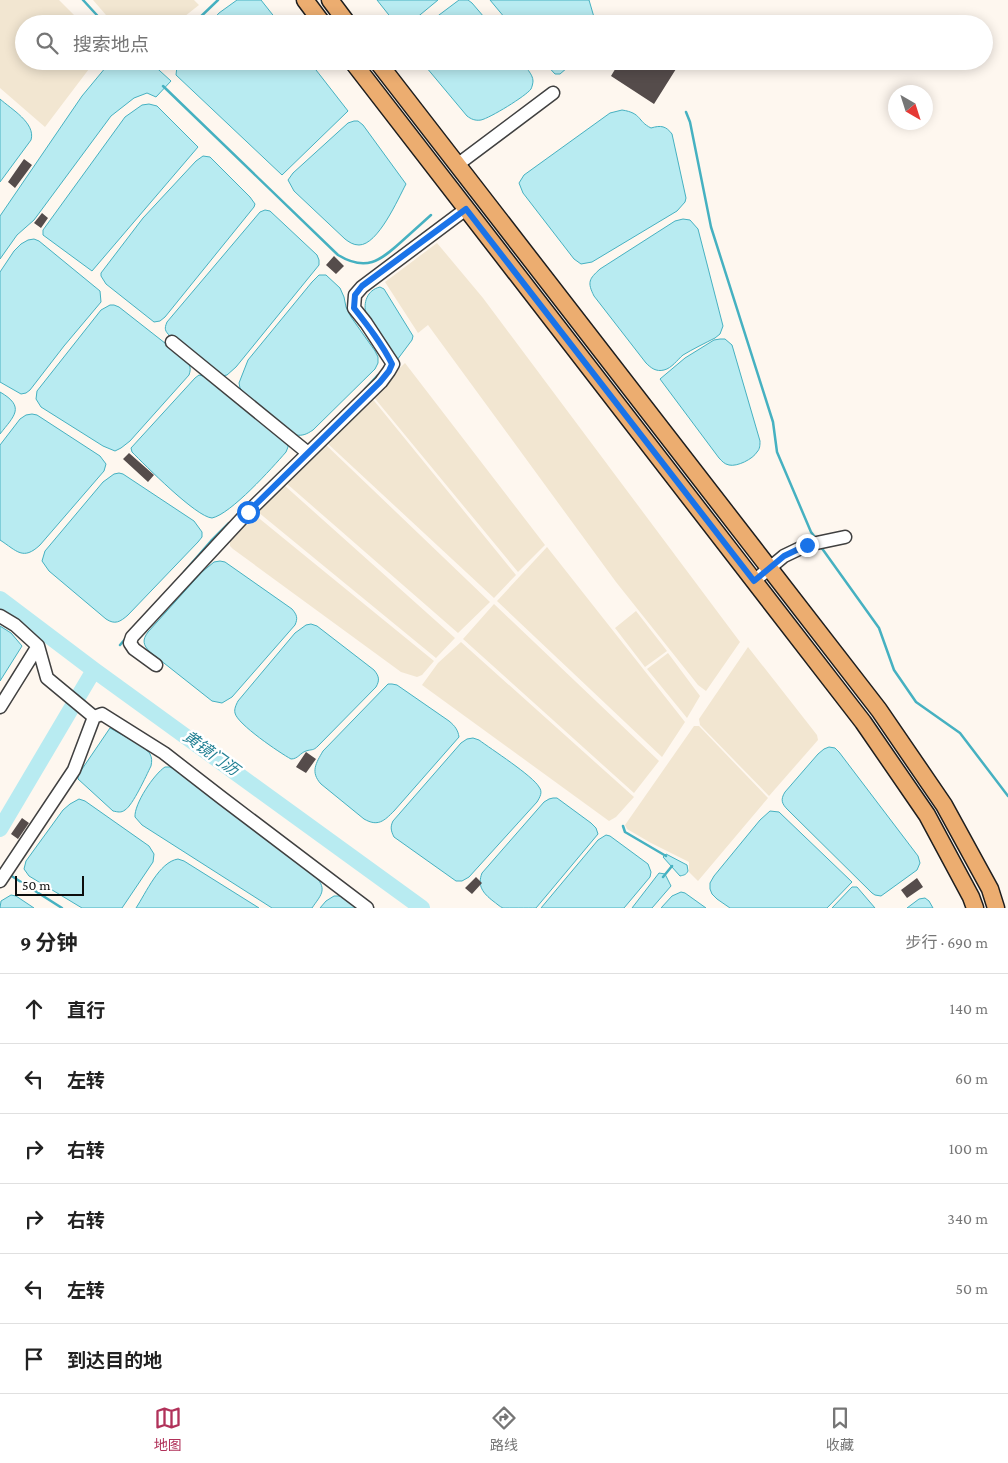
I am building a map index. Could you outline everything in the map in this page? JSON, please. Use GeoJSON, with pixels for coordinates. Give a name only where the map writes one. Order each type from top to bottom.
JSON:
{"type":"FeatureCollection","features":[{"type":"Feature","properties":{"kind":"main road"},"geometry":{"type":"LineString","coordinates":[[305,0],[316,15]]}},
{"type":"Feature","properties":{"kind":"main road"},"geometry":{"type":"LineString","coordinates":[[330,0],[341,15]]}},
{"type":"Feature","properties":{"kind":"main road"},"geometry":{"type":"LineString","coordinates":[[359,70],[863,722],[927,815],[975,908]]}},
{"type":"Feature","properties":{"kind":"main road"},"geometry":{"type":"LineString","coordinates":[[384,70],[879,710],[944,805],[990,889],[996,908]]}},
{"type":"Feature","properties":{"kind":"lane"},"geometry":{"type":"LineString","coordinates":[[457,165],[553,94]]}},
{"type":"Feature","properties":{"kind":"lane"},"geometry":{"type":"LineString","coordinates":[[156,665],[134,649],[130,643],[132,638],[248,512],[389,371],[392,364],[366,322],[354,308],[355,295],[362,286],[466,209]]}},
{"type":"Feature","properties":{"kind":"lane"},"geometry":{"type":"LineString","coordinates":[[172,342],[308,453]]}},
{"type":"Feature","properties":{"kind":"lane"},"geometry":{"type":"LineString","coordinates":[[754,581],[784,556],[807,545],[845,537]]}},
{"type":"Feature","properties":{"kind":"lane"},"geometry":{"type":"LineString","coordinates":[[0,616],[15,624],[38,646],[47,678],[94,717]]}},
{"type":"Feature","properties":{"kind":"lane"},"geometry":{"type":"LineString","coordinates":[[0,707],[38,646]]}},
{"type":"Feature","properties":{"kind":"lane"},"geometry":{"type":"LineString","coordinates":[[0,881],[74,770],[94,717],[102,714],[164,753],[367,908]]}},
{"type":"Feature","properties":{"kind":"shaded area"},"geometry":{"type":"Polygon","coordinates":[[[0,0],[59,0],[74,15],[15,15],[15,70],[88,70],[45,127],[0,88],[0,0]]]}},
{"type":"Feature","properties":{"kind":"shaded area"},"geometry":{"type":"Polygon","coordinates":[[[93,0],[194,0],[199,5],[186,15],[106,15],[93,0]]]}},
{"type":"Feature","properties":{"kind":"shaded area"},"geometry":{"type":"Polygon","coordinates":[[[437,243],[483,298],[740,642],[706,691],[698,685],[616,582],[428,325],[418,333],[385,282],[437,243]]]}},
{"type":"Feature","properties":{"kind":"shaded area"},"geometry":{"type":"Polygon","coordinates":[[[405,363],[545,545],[518,572],[372,395],[405,363]]]}},
{"type":"Feature","properties":{"kind":"shaded area"},"geometry":{"type":"Polygon","coordinates":[[[371,397],[516,575],[494,598],[326,442],[371,397]]]}},
{"type":"Feature","properties":{"kind":"shaded area"},"geometry":{"type":"Polygon","coordinates":[[[325,444],[490,602],[458,633],[286,483],[325,444]]]}},
{"type":"Feature","properties":{"kind":"shaded area"},"geometry":{"type":"Polygon","coordinates":[[[284,485],[455,638],[436,658],[258,512],[284,485]]]}},
{"type":"Feature","properties":{"kind":"shaded area"},"geometry":{"type":"Polygon","coordinates":[[[255,515],[434,661],[422,675],[417,677],[401,672],[233,549],[230,546],[230,541],[255,515]]]}},
{"type":"Feature","properties":{"kind":"shaded area"},"geometry":{"type":"Polygon","coordinates":[[[547,547],[685,722],[662,757],[497,601],[547,547]]]}},
{"type":"Feature","properties":{"kind":"shaded area"},"geometry":{"type":"Polygon","coordinates":[[[494,604],[659,761],[634,793],[463,639],[494,604]]]}},
{"type":"Feature","properties":{"kind":"shaded area"},"geometry":{"type":"Polygon","coordinates":[[[636,611],[667,651],[645,667],[615,628],[636,611]]]}},
{"type":"Feature","properties":{"kind":"shaded area"},"geometry":{"type":"Polygon","coordinates":[[[461,642],[634,797],[616,817],[609,821],[422,685],[438,663],[461,642]]]}},
{"type":"Feature","properties":{"kind":"shaded area"},"geometry":{"type":"Polygon","coordinates":[[[748,647],[817,735],[818,740],[769,796],[700,725],[699,719],[748,647]]]}},
{"type":"Feature","properties":{"kind":"shaded area"},"geometry":{"type":"Polygon","coordinates":[[[668,653],[700,696],[687,718],[647,669],[668,653]]]}},
{"type":"Feature","properties":{"kind":"shaded area"},"geometry":{"type":"Polygon","coordinates":[[[694,726],[699,726],[768,798],[698,881],[689,872],[689,862],[651,843],[627,829],[625,825],[694,726]]]}},
{"type":"Feature","properties":{"kind":"water"},"geometry":{"type":"Polygon","coordinates":[[[237,0],[261,0],[273,15],[217,15],[237,0]]]}},
{"type":"Feature","properties":{"kind":"water"},"geometry":{"type":"Polygon","coordinates":[[[377,0],[438,0],[420,15],[389,15],[377,0]]]}},
{"type":"Feature","properties":{"kind":"water"},"geometry":{"type":"Polygon","coordinates":[[[459,0],[468,0],[482,15],[439,15],[459,0]]]}},
{"type":"Feature","properties":{"kind":"water"},"geometry":{"type":"Polygon","coordinates":[[[490,0],[589,0],[593,15],[502,15],[490,0]]]}},
{"type":"Feature","properties":{"kind":"water"},"geometry":{"type":"Polygon","coordinates":[[[104,70],[159,70],[171,81],[156,97],[147,93],[134,98],[111,116],[34,220],[17,235],[0,259],[0,216],[82,96],[104,70]]]}},
{"type":"Feature","properties":{"kind":"water"},"geometry":{"type":"Polygon","coordinates":[[[177,70],[316,70],[348,111],[282,175],[176,75],[177,70]]]}},
{"type":"Feature","properties":{"kind":"water"},"geometry":{"type":"Polygon","coordinates":[[[429,70],[527,70],[532,76],[533,84],[531,89],[508,106],[481,120],[475,120],[467,116],[429,70]]]}},
{"type":"Feature","properties":{"kind":"water"},"geometry":{"type":"Polygon","coordinates":[[[551,70],[565,70],[560,74],[555,74],[551,70]]]}},
{"type":"Feature","properties":{"kind":"water"},"geometry":{"type":"Polygon","coordinates":[[[0,99],[22,117],[32,134],[31,140],[0,182],[0,99]]]}},
{"type":"Feature","properties":{"kind":"water"},"geometry":{"type":"Polygon","coordinates":[[[142,105],[157,106],[198,147],[92,271],[43,235],[43,230],[125,117],[142,105]]]}},
{"type":"Feature","properties":{"kind":"water"},"geometry":{"type":"Polygon","coordinates":[[[622,110],[633,113],[651,128],[663,127],[672,134],[686,198],[685,202],[677,211],[592,262],[581,264],[574,259],[523,193],[519,183],[524,175],[610,113],[622,110]]]}},
{"type":"Feature","properties":{"kind":"water"},"geometry":{"type":"Polygon","coordinates":[[[358,121],[363,125],[406,184],[380,230],[366,243],[359,245],[345,239],[294,191],[288,180],[293,173],[348,123],[358,121]]]}},
{"type":"Feature","properties":{"kind":"water"},"geometry":{"type":"Polygon","coordinates":[[[203,156],[210,157],[255,204],[165,317],[160,321],[154,322],[106,284],[101,273],[143,218],[196,161],[203,156]]]}},
{"type":"Feature","properties":{"kind":"water"},"geometry":{"type":"Polygon","coordinates":[[[270,211],[317,255],[319,265],[236,367],[227,375],[222,376],[170,336],[165,326],[260,212],[270,211]]]}},
{"type":"Feature","properties":{"kind":"water"},"geometry":{"type":"Polygon","coordinates":[[[690,220],[698,229],[723,326],[720,334],[715,338],[683,355],[670,368],[656,370],[646,363],[594,296],[590,287],[590,281],[593,275],[600,269],[675,221],[690,220]]]}},
{"type":"Feature","properties":{"kind":"water"},"geometry":{"type":"Polygon","coordinates":[[[34,239],[39,241],[100,291],[101,302],[30,390],[21,394],[0,382],[0,272],[21,244],[34,239]]]}},
{"type":"Feature","properties":{"kind":"water"},"geometry":{"type":"Polygon","coordinates":[[[319,275],[326,275],[340,288],[351,317],[375,351],[378,363],[375,369],[313,430],[305,434],[296,435],[245,394],[240,388],[239,383],[248,360],[319,275]]]}},
{"type":"Feature","properties":{"kind":"water"},"geometry":{"type":"Polygon","coordinates":[[[380,287],[384,289],[413,336],[397,360],[366,314],[365,306],[369,294],[380,287]]]}},
{"type":"Feature","properties":{"kind":"water"},"geometry":{"type":"Polygon","coordinates":[[[110,305],[119,307],[184,358],[190,367],[189,375],[130,441],[115,451],[103,446],[41,407],[36,399],[37,391],[101,310],[110,305]]]}},
{"type":"Feature","properties":{"kind":"water"},"geometry":{"type":"Polygon","coordinates":[[[725,339],[732,345],[760,441],[759,450],[755,455],[740,464],[729,465],[719,458],[660,379],[685,358],[714,340],[725,339]]]}},
{"type":"Feature","properties":{"kind":"water"},"geometry":{"type":"Polygon","coordinates":[[[199,375],[207,377],[288,443],[286,452],[240,500],[220,515],[212,518],[183,500],[132,452],[131,448],[199,375]]]}},
{"type":"Feature","properties":{"kind":"water"},"geometry":{"type":"Polygon","coordinates":[[[0,392],[13,402],[15,412],[10,422],[0,434],[0,392]]]}},
{"type":"Feature","properties":{"kind":"water"},"geometry":{"type":"Polygon","coordinates":[[[32,414],[37,415],[100,456],[106,464],[104,471],[40,545],[29,553],[20,553],[0,540],[0,445],[20,419],[32,414]]]}},
{"type":"Feature","properties":{"kind":"water"},"geometry":{"type":"Polygon","coordinates":[[[119,473],[194,521],[202,532],[202,537],[128,615],[115,622],[106,619],[49,571],[42,561],[45,551],[103,482],[114,474],[119,473]]]}},
{"type":"Feature","properties":{"kind":"water"},"geometry":{"type":"Polygon","coordinates":[[[214,562],[225,562],[292,609],[297,618],[295,625],[232,697],[222,703],[212,701],[150,652],[144,642],[148,632],[202,572],[214,562]]]}},
{"type":"Feature","properties":{"kind":"water"},"geometry":{"type":"Polygon","coordinates":[[[306,625],[317,626],[374,670],[378,680],[376,687],[316,748],[291,759],[269,745],[243,724],[235,713],[235,708],[238,701],[295,633],[306,625]]]}},
{"type":"Feature","properties":{"kind":"water"},"geometry":{"type":"Polygon","coordinates":[[[0,626],[11,633],[22,646],[0,681],[0,626]]]}},
{"type":"Feature","properties":{"kind":"water"},"geometry":{"type":"Polygon","coordinates":[[[388,684],[397,685],[449,721],[456,728],[459,737],[394,811],[384,820],[373,823],[364,819],[321,784],[316,775],[315,768],[323,751],[388,684]]]}},
{"type":"Feature","properties":{"kind":"water"},"geometry":{"type":"Polygon","coordinates":[[[110,728],[143,747],[150,754],[151,758],[151,766],[135,797],[128,807],[121,812],[113,811],[78,779],[78,775],[110,728]]]}},
{"type":"Feature","properties":{"kind":"water"},"geometry":{"type":"Polygon","coordinates":[[[473,738],[479,740],[529,776],[539,787],[541,793],[537,802],[469,877],[462,881],[456,881],[394,837],[391,827],[393,821],[461,743],[473,738]]]}},
{"type":"Feature","properties":{"kind":"water"},"geometry":{"type":"Polygon","coordinates":[[[829,747],[835,748],[839,752],[918,856],[920,863],[917,870],[881,896],[872,893],[782,802],[785,792],[818,754],[829,747]]]}},
{"type":"Feature","properties":{"kind":"water"},"geometry":{"type":"Polygon","coordinates":[[[165,767],[176,770],[316,877],[322,886],[322,893],[312,908],[272,908],[142,825],[135,817],[141,797],[150,782],[165,767]]]}},
{"type":"Feature","properties":{"kind":"water"},"geometry":{"type":"Polygon","coordinates":[[[557,798],[591,823],[596,828],[598,834],[536,908],[503,908],[489,898],[482,889],[480,882],[482,873],[544,802],[557,798]]]}},
{"type":"Feature","properties":{"kind":"water"},"geometry":{"type":"Polygon","coordinates":[[[79,799],[85,801],[149,846],[154,854],[153,862],[122,908],[82,908],[29,876],[24,869],[26,861],[63,810],[79,799]]]}},
{"type":"Feature","properties":{"kind":"water"},"geometry":{"type":"Polygon","coordinates":[[[770,811],[779,812],[852,882],[827,908],[730,908],[712,894],[710,883],[714,876],[760,820],[770,811]]]}},
{"type":"Feature","properties":{"kind":"water"},"geometry":{"type":"Polygon","coordinates":[[[606,835],[648,864],[651,872],[650,877],[624,908],[541,908],[598,840],[606,835]]]}},
{"type":"Feature","properties":{"kind":"water"},"geometry":{"type":"Polygon","coordinates":[[[666,854],[687,865],[688,871],[685,875],[680,876],[663,857],[666,854]]]}},
{"type":"Feature","properties":{"kind":"water"},"geometry":{"type":"Polygon","coordinates":[[[178,859],[259,908],[136,908],[159,872],[171,861],[178,859]]]}},
{"type":"Feature","properties":{"kind":"water"},"geometry":{"type":"Polygon","coordinates":[[[659,873],[665,874],[671,886],[652,908],[632,908],[659,873]]]}},
{"type":"Feature","properties":{"kind":"water"},"geometry":{"type":"Polygon","coordinates":[[[852,887],[857,887],[875,908],[832,908],[852,887]]]}},
{"type":"Feature","properties":{"kind":"water"},"geometry":{"type":"Polygon","coordinates":[[[681,892],[706,908],[661,908],[672,896],[681,892]]]}},
{"type":"Feature","properties":{"kind":"water"},"geometry":{"type":"Polygon","coordinates":[[[11,895],[16,896],[34,908],[0,908],[1,901],[11,895]]]}},
{"type":"Feature","properties":{"kind":"water"},"geometry":{"type":"Polygon","coordinates":[[[334,896],[340,896],[357,908],[320,908],[334,896]]]}},
{"type":"Feature","properties":{"kind":"water"},"geometry":{"type":"Polygon","coordinates":[[[925,898],[933,908],[907,908],[919,899],[925,898]]]}},
{"type":"Feature","properties":{"kind":"building"},"geometry":{"type":"Polygon","coordinates":[[[615,70],[675,70],[654,104],[611,76],[615,70]]]}},
{"type":"Feature","properties":{"kind":"building"},"geometry":{"type":"Polygon","coordinates":[[[24,159],[32,165],[15,188],[8,182],[24,159]]]}},
{"type":"Feature","properties":{"kind":"building"},"geometry":{"type":"Polygon","coordinates":[[[42,213],[48,218],[41,228],[34,223],[42,213]]]}},
{"type":"Feature","properties":{"kind":"building"},"geometry":{"type":"Polygon","coordinates":[[[334,256],[344,266],[336,274],[326,265],[334,256]]]}},
{"type":"Feature","properties":{"kind":"building"},"geometry":{"type":"Polygon","coordinates":[[[129,453],[154,475],[148,482],[123,459],[129,453]]]}},
{"type":"Feature","properties":{"kind":"building"},"geometry":{"type":"Polygon","coordinates":[[[306,752],[316,759],[306,773],[296,767],[306,752]]]}},
{"type":"Feature","properties":{"kind":"building"},"geometry":{"type":"Polygon","coordinates":[[[22,818],[29,823],[18,839],[11,834],[22,818]]]}},
{"type":"Feature","properties":{"kind":"building"},"geometry":{"type":"Polygon","coordinates":[[[476,877],[482,883],[472,894],[465,888],[476,877]]]}},
{"type":"Feature","properties":{"kind":"building"},"geometry":{"type":"Polygon","coordinates":[[[917,878],[923,887],[907,898],[901,890],[917,878]]]}},
{"type":"Feature","properties":{"kind":"waterway"},"geometry":{"type":"LineString","coordinates":[[83,0],[97,15]]}},
{"type":"Feature","properties":{"kind":"waterway"},"geometry":{"type":"LineString","coordinates":[[202,15],[218,0]]}},
{"type":"Feature","properties":{"kind":"waterway"},"geometry":{"type":"LineString","coordinates":[[163,86],[338,255],[348,260],[365,263],[379,259],[431,215]]}},
{"type":"Feature","properties":{"kind":"waterway"},"geometry":{"type":"LineString","coordinates":[[686,112],[690,122],[711,227],[773,422],[777,452],[811,532],[817,540]]}},
{"type":"Feature","properties":{"kind":"waterway"},"geometry":{"type":"LineString","coordinates":[[365,389],[378,375]]}},
{"type":"Feature","properties":{"kind":"waterway"},"geometry":{"type":"LineString","coordinates":[[184,572],[229,523]]}},
{"type":"Feature","properties":{"kind":"waterway"},"geometry":{"type":"LineString","coordinates":[[821,547],[879,628],[894,670],[916,702],[960,733],[1008,796]]}},
{"type":"Feature","properties":{"kind":"waterway","name":"黄镜门沥"},"geometry":{"type":"LineString","coordinates":[[0,599],[94,670],[422,908]]}},
{"type":"Feature","properties":{"kind":"waterway"},"geometry":{"type":"LineString","coordinates":[[120,645],[126,638]]}},
{"type":"Feature","properties":{"kind":"waterway"},"geometry":{"type":"LineString","coordinates":[[0,829],[94,670]]}},
{"type":"Feature","properties":{"kind":"waterway"},"geometry":{"type":"LineString","coordinates":[[623,826],[625,832],[666,856]]}},
{"type":"Feature","properties":{"kind":"waterway"},"geometry":{"type":"LineString","coordinates":[[663,877],[672,866]]}},
{"type":"Feature","properties":{"kind":"waterway"},"geometry":{"type":"LineString","coordinates":[[10,875],[62,908]]}},
{"type":"Feature","properties":{"kind":"route"},"geometry":{"type":"LineString","coordinates":[[248,512],[389,371],[392,364],[387,354],[366,322],[354,308],[355,295],[362,286],[466,209],[754,581],[784,556],[807,545]]}}]}
